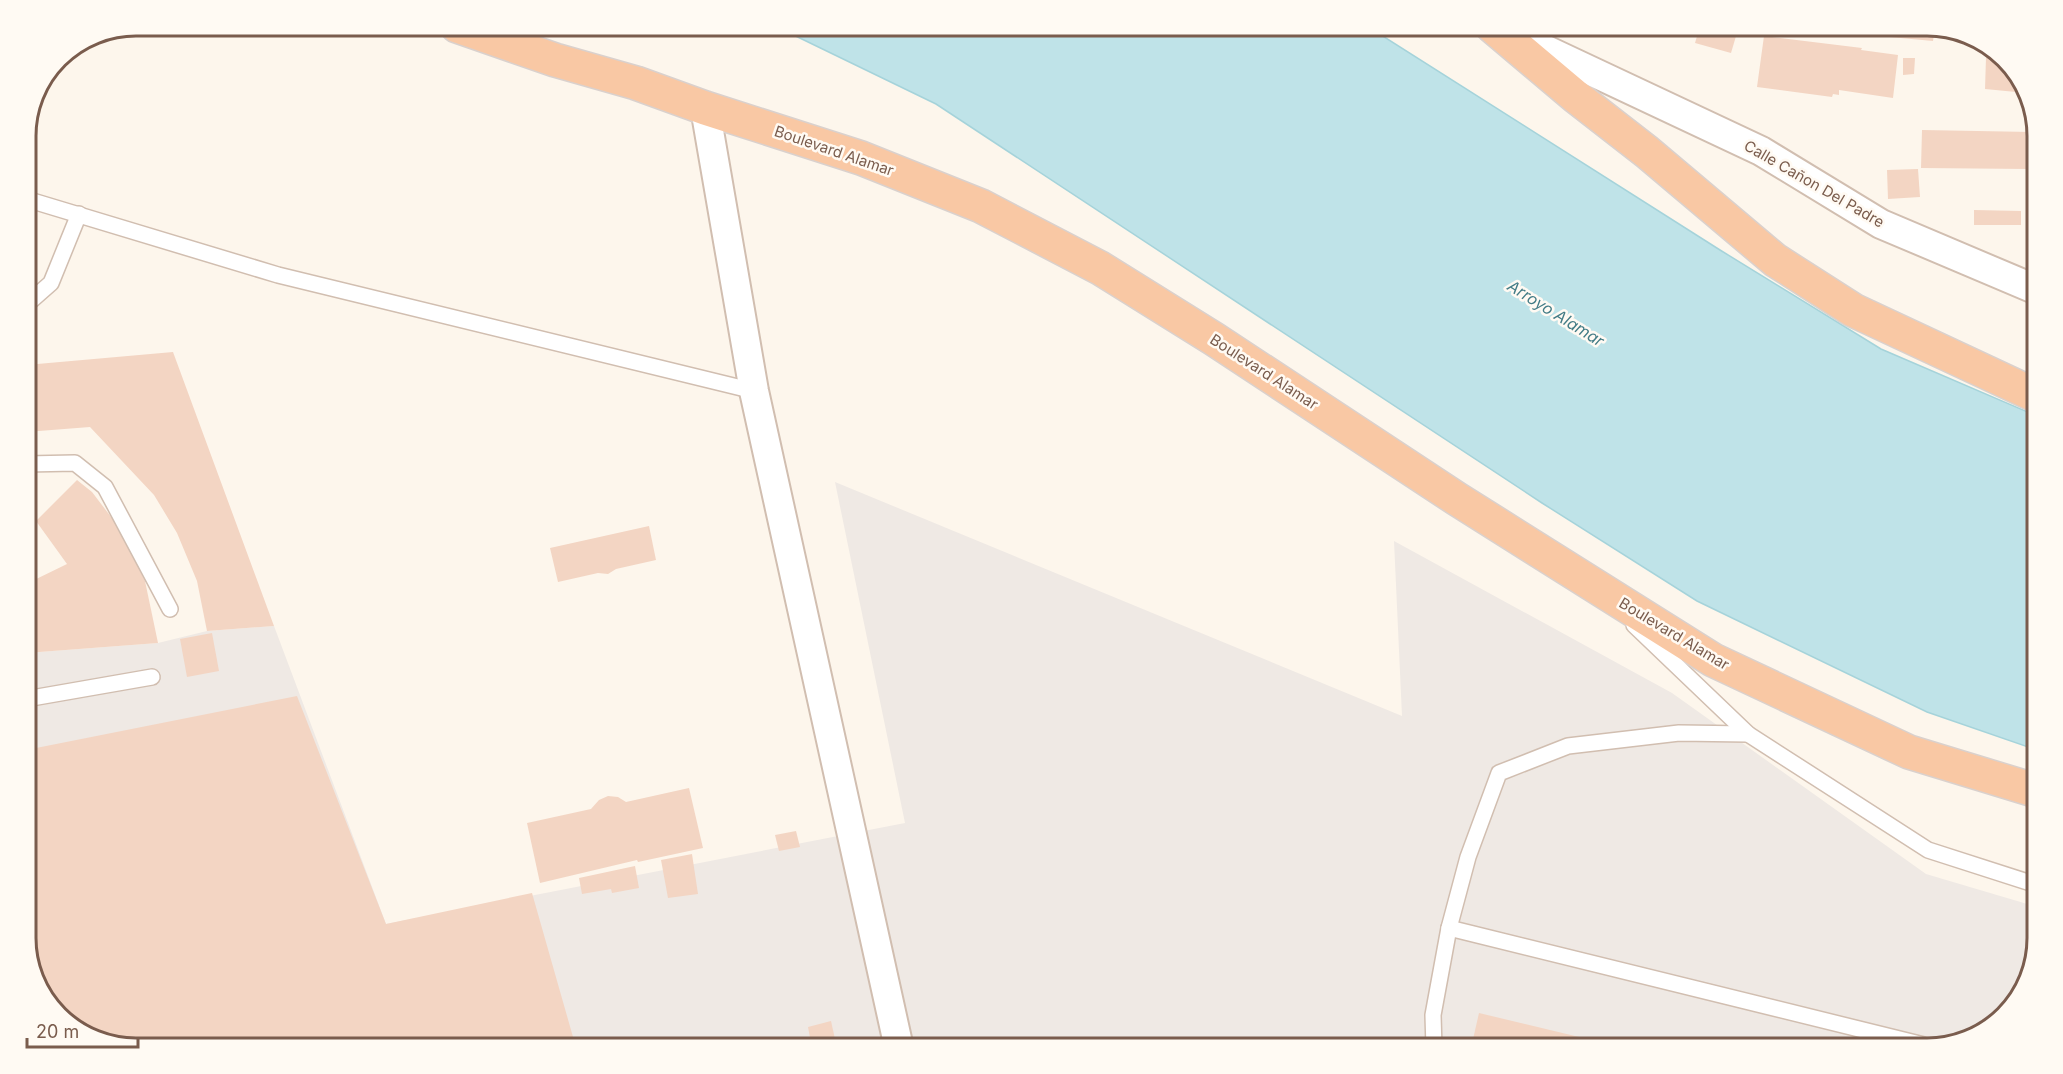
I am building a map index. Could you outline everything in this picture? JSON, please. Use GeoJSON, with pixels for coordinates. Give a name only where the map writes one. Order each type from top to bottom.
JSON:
{"type":"FeatureCollection","features":[{"type":"Feature","properties":{"kind":"highway","name":"Boulevard Alamar"},"geometry":{"type":"LineString","coordinates":[[486,36],[861,158],[981,206],[1100,268],[1713,660],[1910,752],[2027,788]]}},
{"type":"Feature","properties":{"kind":"highway"},"geometry":{"type":"LineString","coordinates":[[1505,36],[1775,260],[1853,310],[2027,392]]}},
{"type":"Feature","properties":{"kind":"street","name":"Calle Cañon Del Padre"},"geometry":{"type":"LineString","coordinates":[[1514,36],[1761,151],[1881,224],[2027,286]]}},
{"type":"Feature","properties":{"kind":"street"},"geometry":{"type":"LineString","coordinates":[[705,108],[754,391],[897,1038]]}},
{"type":"Feature","properties":{"kind":"lane"},"geometry":{"type":"LineString","coordinates":[[36,202],[278,275],[754,391]]}},
{"type":"Feature","properties":{"kind":"lane"},"geometry":{"type":"LineString","coordinates":[[36,296],[51,283],[79,214]]}},
{"type":"Feature","properties":{"kind":"lane"},"geometry":{"type":"LineString","coordinates":[[36,464],[75,464],[105,487],[170,609]]}},
{"type":"Feature","properties":{"kind":"lane"},"geometry":{"type":"LineString","coordinates":[[1589,581],[1748,734],[1928,850],[2027,882]]}},
{"type":"Feature","properties":{"kind":"lane"},"geometry":{"type":"LineString","coordinates":[[36,697],[152,677]]}},
{"type":"Feature","properties":{"kind":"lane"},"geometry":{"type":"LineString","coordinates":[[1434,1038],[1433,1015],[1449,928],[1468,857],[1499,773],[1568,746],[1678,733],[1748,734]]}},
{"type":"Feature","properties":{"kind":"lane"},"geometry":{"type":"LineString","coordinates":[[1449,928],[1895,1038]]}},
{"type":"Feature","properties":{"kind":"shaded area"},"geometry":{"type":"Polygon","coordinates":[[[835,482],[1402,716],[1394,541],[1672,693],[1926,874],[2027,904],[2026,951],[2017,982],[1998,1009],[1977,1025],[1953,1035],[1927,1038],[136,1038],[117,1036],[92,1028],[61,1004],[46,982],[38,957],[36,944],[36,652],[158,643],[207,631],[274,626],[386,924],[905,823],[835,482]]]}},
{"type":"Feature","properties":{"kind":"water","name":"Arroyo Alamar"},"geometry":{"type":"Polygon","coordinates":[[[796,36],[1383,36],[1720,250],[1881,349],[2027,412],[2027,747],[1927,712],[1697,601],[1542,503],[936,104],[796,36]]]}},
{"type":"Feature","properties":{"kind":"building"},"geometry":{"type":"Polygon","coordinates":[[[1697,36],[1736,36],[1731,53],[1695,43],[1697,36]]]}},
{"type":"Feature","properties":{"kind":"building"},"geometry":{"type":"Polygon","coordinates":[[[1764,36],[1862,48],[1861,50],[1898,55],[1893,98],[1839,90],[1839,95],[1833,94],[1832,97],[1757,87],[1764,36]]]}},
{"type":"Feature","properties":{"kind":"building"},"geometry":{"type":"Polygon","coordinates":[[[1890,36],[1934,37],[1933,41],[1890,36]]]}},
{"type":"Feature","properties":{"kind":"building"},"geometry":{"type":"Polygon","coordinates":[[[1903,58],[1915,58],[1914,74],[1903,75],[1903,58]]]}},
{"type":"Feature","properties":{"kind":"building"},"geometry":{"type":"Polygon","coordinates":[[[1986,58],[1989,58],[2002,70],[2016,92],[1985,89],[1986,58]]]}},
{"type":"Feature","properties":{"kind":"building"},"geometry":{"type":"Polygon","coordinates":[[[1922,130],[2027,132],[2027,169],[1921,168],[1922,130]]]}},
{"type":"Feature","properties":{"kind":"building"},"geometry":{"type":"Polygon","coordinates":[[[1918,169],[1920,197],[1888,199],[1887,170],[1918,169]]]}},
{"type":"Feature","properties":{"kind":"building"},"geometry":{"type":"Polygon","coordinates":[[[1974,210],[2021,211],[2021,225],[1974,225],[1974,210]]]}},
{"type":"Feature","properties":{"kind":"building"},"geometry":{"type":"Polygon","coordinates":[[[173,352],[274,626],[207,631],[197,581],[177,533],[154,495],[90,427],[36,431],[36,364],[173,352]]]}},
{"type":"Feature","properties":{"kind":"building"},"geometry":{"type":"Polygon","coordinates":[[[77,480],[92,492],[121,530],[145,581],[158,643],[36,652],[36,579],[67,564],[36,521],[77,480]]]}},
{"type":"Feature","properties":{"kind":"building"},"geometry":{"type":"Polygon","coordinates":[[[649,526],[656,560],[616,569],[608,574],[598,573],[558,582],[550,548],[649,526]]]}},
{"type":"Feature","properties":{"kind":"building"},"geometry":{"type":"Polygon","coordinates":[[[212,633],[219,671],[187,677],[180,639],[212,633]]]}},
{"type":"Feature","properties":{"kind":"building"},"geometry":{"type":"Polygon","coordinates":[[[297,696],[386,924],[532,893],[573,1038],[136,1038],[117,1036],[92,1028],[61,1004],[46,982],[38,957],[36,944],[36,748],[297,696]]]}},
{"type":"Feature","properties":{"kind":"building"},"geometry":{"type":"Polygon","coordinates":[[[689,788],[703,848],[638,862],[637,860],[540,883],[527,823],[591,809],[599,800],[608,796],[618,797],[626,802],[689,788]]]}},
{"type":"Feature","properties":{"kind":"building"},"geometry":{"type":"Polygon","coordinates":[[[796,831],[800,847],[779,851],[775,835],[796,831]]]}},
{"type":"Feature","properties":{"kind":"building"},"geometry":{"type":"Polygon","coordinates":[[[692,854],[698,894],[668,898],[661,860],[692,854]]]}},
{"type":"Feature","properties":{"kind":"building"},"geometry":{"type":"Polygon","coordinates":[[[635,866],[639,888],[612,893],[611,889],[582,894],[579,878],[635,866]]]}},
{"type":"Feature","properties":{"kind":"building"},"geometry":{"type":"Polygon","coordinates":[[[1479,1013],[1583,1038],[1473,1038],[1479,1013]]]}},
{"type":"Feature","properties":{"kind":"building"},"geometry":{"type":"Polygon","coordinates":[[[831,1021],[835,1038],[810,1038],[808,1027],[831,1021]]]}}]}
